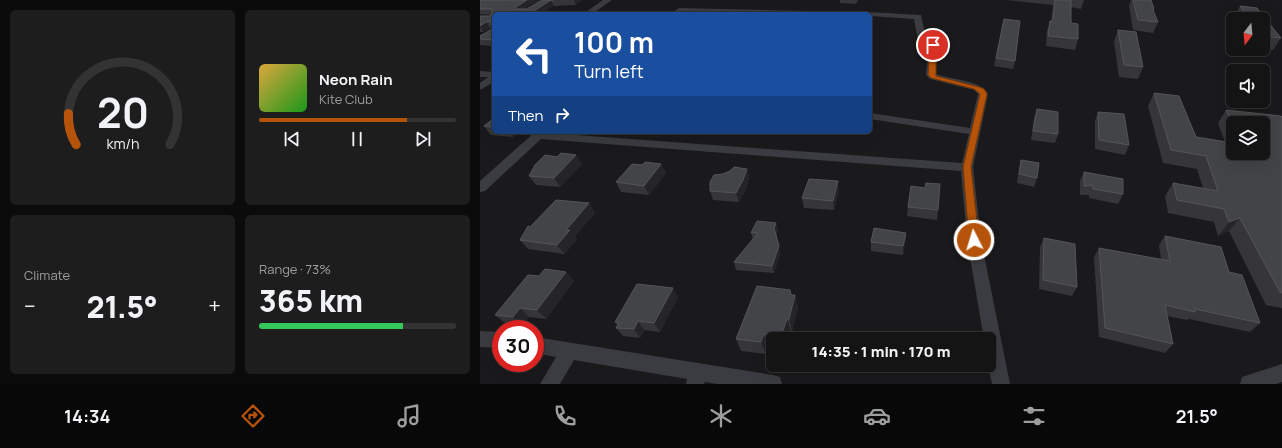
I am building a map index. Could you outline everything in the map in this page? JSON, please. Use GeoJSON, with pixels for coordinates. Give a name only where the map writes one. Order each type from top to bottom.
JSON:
{"type":"FeatureCollection","features":[{"type":"Feature","properties":{"kind":"street"},"geometry":{"type":"LineString","coordinates":[[590,12],[608,0]]}},
{"type":"Feature","properties":{"kind":"street"},"geometry":{"type":"LineString","coordinates":[[678,12],[682,10],[738,8],[795,9],[829,12]]}},
{"type":"Feature","properties":{"kind":"street"},"geometry":{"type":"LineString","coordinates":[[872,14],[918,17],[921,35],[933,45],[931,75],[933,77],[982,91],[983,94],[967,167],[974,240],[1001,384]]}},
{"type":"Feature","properties":{"kind":"street"},"geometry":{"type":"LineString","coordinates":[[480,74],[492,76]]}},
{"type":"Feature","properties":{"kind":"street"},"geometry":{"type":"LineString","coordinates":[[480,87],[492,78]]}},
{"type":"Feature","properties":{"kind":"street"},"geometry":{"type":"LineString","coordinates":[[872,116],[975,132]]}},
{"type":"Feature","properties":{"kind":"street"},"geometry":{"type":"LineString","coordinates":[[480,188],[540,134],[967,167]]}},
{"type":"Feature","properties":{"kind":"street"},"geometry":{"type":"LineString","coordinates":[[480,339],[492,340]]}},
{"type":"Feature","properties":{"kind":"street"},"geometry":{"type":"LineString","coordinates":[[544,346],[570,350],[697,378],[774,384]]}},
{"type":"Feature","properties":{"kind":"street"},"geometry":{"type":"LineString","coordinates":[[549,384],[570,350]]}},
{"type":"Feature","properties":{"kind":"street"},"geometry":{"type":"LineString","coordinates":[[1249,384],[1282,373]]}},
{"type":"Feature","properties":{"kind":"building"},"geometry":{"type":"Polygon","coordinates":[[[527,0],[516,7],[516,9],[527,9],[542,0],[551,0],[532,12],[492,12],[492,9],[480,9],[480,1],[527,0]]]}},
{"type":"Feature","properties":{"kind":"building"},"geometry":{"type":"Polygon","coordinates":[[[1055,0],[1071,0],[1071,23],[1078,24],[1078,39],[1048,36],[1050,21],[1053,21],[1055,0]]]}},
{"type":"Feature","properties":{"kind":"building"},"geometry":{"type":"Polygon","coordinates":[[[1133,0],[1151,0],[1158,22],[1138,20],[1133,0]]]}},
{"type":"Feature","properties":{"kind":"building"},"geometry":{"type":"Polygon","coordinates":[[[1240,6],[1257,8],[1260,12],[1245,12],[1240,6]]]}},
{"type":"Feature","properties":{"kind":"building"},"geometry":{"type":"Polygon","coordinates":[[[492,14],[492,26],[490,21],[480,26],[480,16],[490,16],[492,14]]]}},
{"type":"Feature","properties":{"kind":"building"},"geometry":{"type":"Polygon","coordinates":[[[1004,19],[1020,21],[1015,61],[996,58],[1004,19]]]}},
{"type":"Feature","properties":{"kind":"building"},"geometry":{"type":"Polygon","coordinates":[[[1270,24],[1281,38],[1270,37],[1270,24]]]}},
{"type":"Feature","properties":{"kind":"building"},"geometry":{"type":"Polygon","coordinates":[[[492,29],[492,40],[480,39],[480,36],[492,29]]]}},
{"type":"Feature","properties":{"kind":"building"},"geometry":{"type":"Polygon","coordinates":[[[1118,30],[1136,32],[1143,67],[1124,65],[1118,30]]]}},
{"type":"Feature","properties":{"kind":"building"},"geometry":{"type":"Polygon","coordinates":[[[1154,93],[1179,96],[1196,137],[1226,142],[1226,160],[1270,160],[1270,116],[1228,116],[1226,110],[1282,117],[1282,293],[1280,292],[1240,218],[1229,222],[1224,209],[1177,200],[1173,183],[1218,191],[1206,156],[1171,150],[1154,93]]]}},
{"type":"Feature","properties":{"kind":"building"},"geometry":{"type":"Polygon","coordinates":[[[1037,109],[1058,112],[1058,134],[1033,131],[1037,109]]]}},
{"type":"Feature","properties":{"kind":"building"},"geometry":{"type":"Polygon","coordinates":[[[1098,112],[1124,114],[1129,145],[1099,140],[1098,112]]]}},
{"type":"Feature","properties":{"kind":"building"},"geometry":{"type":"Polygon","coordinates":[[[492,120],[492,127],[484,126],[492,120]]]}},
{"type":"Feature","properties":{"kind":"building"},"geometry":{"type":"Polygon","coordinates":[[[561,153],[576,155],[554,178],[529,176],[535,165],[545,155],[557,157],[561,153]]]}},
{"type":"Feature","properties":{"kind":"building"},"geometry":{"type":"Polygon","coordinates":[[[1021,160],[1039,163],[1037,178],[1019,174],[1021,160]]]}},
{"type":"Feature","properties":{"kind":"building"},"geometry":{"type":"Polygon","coordinates":[[[645,162],[661,164],[644,186],[616,182],[632,164],[642,165],[645,162]]]}},
{"type":"Feature","properties":{"kind":"building"},"geometry":{"type":"Polygon","coordinates":[[[734,167],[747,169],[736,193],[710,191],[710,182],[714,175],[723,174],[730,171],[734,167]]]}},
{"type":"Feature","properties":{"kind":"building"},"geometry":{"type":"Polygon","coordinates":[[[1084,172],[1123,179],[1123,194],[1093,189],[1093,185],[1084,186],[1084,172]]]}},
{"type":"Feature","properties":{"kind":"building"},"geometry":{"type":"Polygon","coordinates":[[[809,179],[838,181],[833,201],[802,198],[809,179]]]}},
{"type":"Feature","properties":{"kind":"building"},"geometry":{"type":"Polygon","coordinates":[[[926,183],[940,184],[938,210],[908,207],[911,186],[925,188],[926,183]]]}},
{"type":"Feature","properties":{"kind":"building"},"geometry":{"type":"Polygon","coordinates":[[[556,200],[589,203],[566,230],[570,230],[557,245],[520,240],[528,226],[530,227],[556,200]]]}},
{"type":"Feature","properties":{"kind":"building"},"geometry":{"type":"Polygon","coordinates":[[[757,221],[776,223],[774,228],[779,246],[772,266],[734,262],[758,233],[751,233],[757,221]]]}},
{"type":"Feature","properties":{"kind":"building"},"geometry":{"type":"Polygon","coordinates":[[[874,228],[906,233],[903,246],[871,242],[874,228]]]}},
{"type":"Feature","properties":{"kind":"building"},"geometry":{"type":"Polygon","coordinates":[[[1165,236],[1221,247],[1229,272],[1242,275],[1260,323],[1195,309],[1195,312],[1165,305],[1173,344],[1105,328],[1099,248],[1170,261],[1165,236]]]}},
{"type":"Feature","properties":{"kind":"building"},"geometry":{"type":"Polygon","coordinates":[[[1044,238],[1075,244],[1077,287],[1043,280],[1044,238]]]}},
{"type":"Feature","properties":{"kind":"building"},"geometry":{"type":"Polygon","coordinates":[[[545,269],[566,272],[537,310],[520,308],[513,317],[495,315],[528,275],[539,276],[545,269]]]}},
{"type":"Feature","properties":{"kind":"building"},"geometry":{"type":"Polygon","coordinates":[[[637,284],[673,288],[654,323],[638,321],[634,329],[616,328],[619,323],[615,322],[637,284]]]}},
{"type":"Feature","properties":{"kind":"building"},"geometry":{"type":"Polygon","coordinates":[[[757,286],[790,290],[791,295],[795,295],[789,319],[787,319],[782,332],[766,332],[761,342],[736,339],[757,286]]]}},
{"type":"Feature","properties":{"kind":"route"},"geometry":{"type":"LineString","coordinates":[[933,45],[931,75],[933,77],[977,88],[982,91],[983,94],[967,167],[974,240]]}}]}
